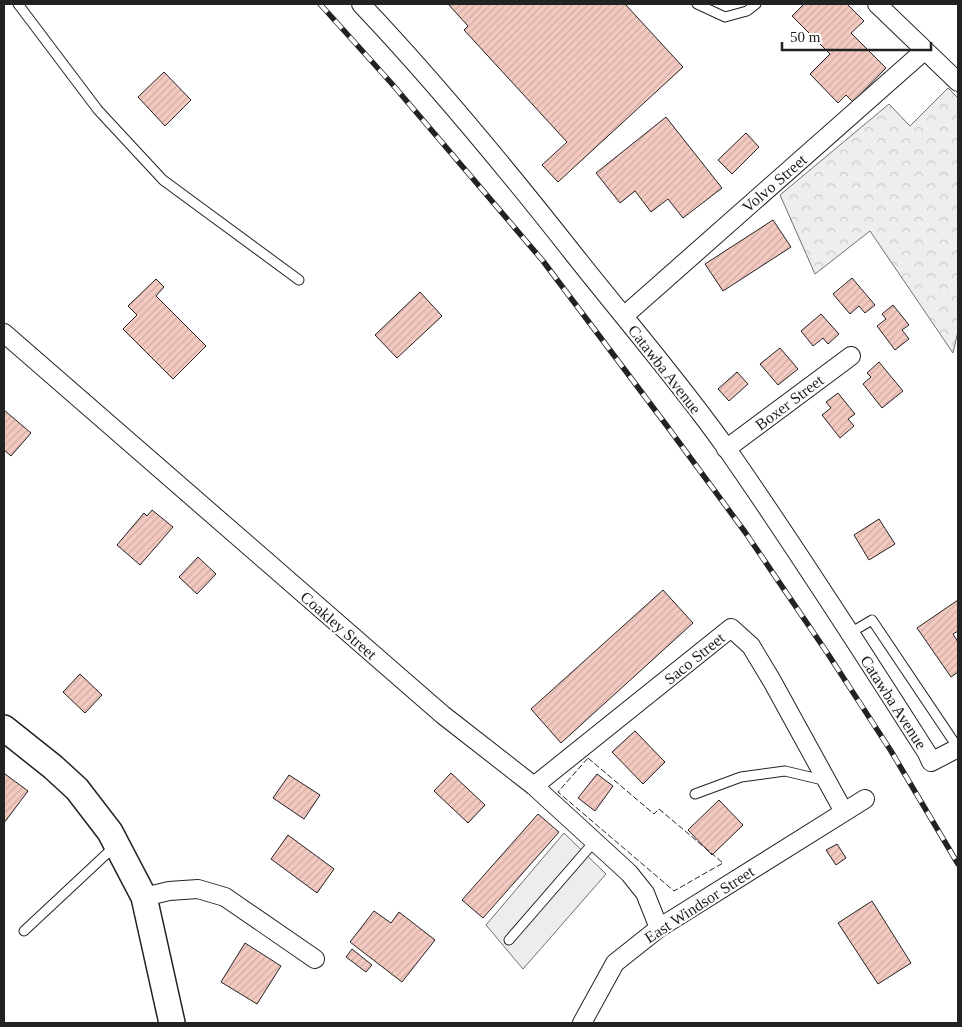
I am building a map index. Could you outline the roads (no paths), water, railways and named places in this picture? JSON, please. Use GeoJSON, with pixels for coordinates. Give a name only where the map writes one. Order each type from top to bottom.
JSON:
{"type":"FeatureCollection","features":[{"type":"Feature","properties":{"kind":"street","name":"Catawba Avenue"},"geometry":{"type":"LineString","coordinates":[[361,4],[395,39],[537,207],[726,449],[850,633],[931,762],[958,748]]}},
{"type":"Feature","properties":{"kind":"street"},"geometry":{"type":"LineString","coordinates":[[878,4],[958,82]]}},
{"type":"Feature","properties":{"kind":"street","name":"Volvo Street"},"geometry":{"type":"LineString","coordinates":[[624,316],[925,50]]}},
{"type":"Feature","properties":{"kind":"street","name":"Coakley Street"},"geometry":{"type":"LineString","coordinates":[[4,333],[443,715],[534,786],[629,873],[645,893],[659,928]]}},
{"type":"Feature","properties":{"kind":"street","name":"Boxer Street"},"geometry":{"type":"LineString","coordinates":[[726,449],[852,356]]}},
{"type":"Feature","properties":{"kind":"street","name":"Saco Street"},"geometry":{"type":"LineString","coordinates":[[534,786],[731,628],[751,646],[844,812]]}},
{"type":"Feature","properties":{"kind":"street"},"geometry":{"type":"LineString","coordinates":[[4,728],[54,767],[78,789],[117,844],[144,897],[172,1023]]}},
{"type":"Feature","properties":{"kind":"street","name":"East Windsor Street"},"geometry":{"type":"LineString","coordinates":[[582,1023],[615,963],[659,928],[866,799]]}},
{"type":"Feature","properties":{"kind":"street"},"geometry":{"type":"LineString","coordinates":[[144,897],[168,890],[198,889],[226,897],[315,959]]}},
{"type":"Feature","properties":{"kind":"lane"},"geometry":{"type":"LineString","coordinates":[[18,4],[98,110],[163,180],[299,280]]}},
{"type":"Feature","properties":{"kind":"lane"},"geometry":{"type":"LineString","coordinates":[[697,4],[725,17],[747,11],[756,4]]}},
{"type":"Feature","properties":{"kind":"lane"},"geometry":{"type":"LineString","coordinates":[[850,633],[872,620],[958,748]]}},
{"type":"Feature","properties":{"kind":"lane"},"geometry":{"type":"LineString","coordinates":[[695,794],[741,777],[785,771],[827,781]]}},
{"type":"Feature","properties":{"kind":"lane"},"geometry":{"type":"LineString","coordinates":[[509,940],[594,842]]}},
{"type":"Feature","properties":{"kind":"lane"},"geometry":{"type":"LineString","coordinates":[[24,931],[117,844]]}},
{"type":"Feature","properties":{"kind":"railway"},"geometry":{"type":"LineString","coordinates":[[320,4],[393,85],[543,261],[667,426],[745,532],[828,654],[891,751],[958,864]]}}]}
